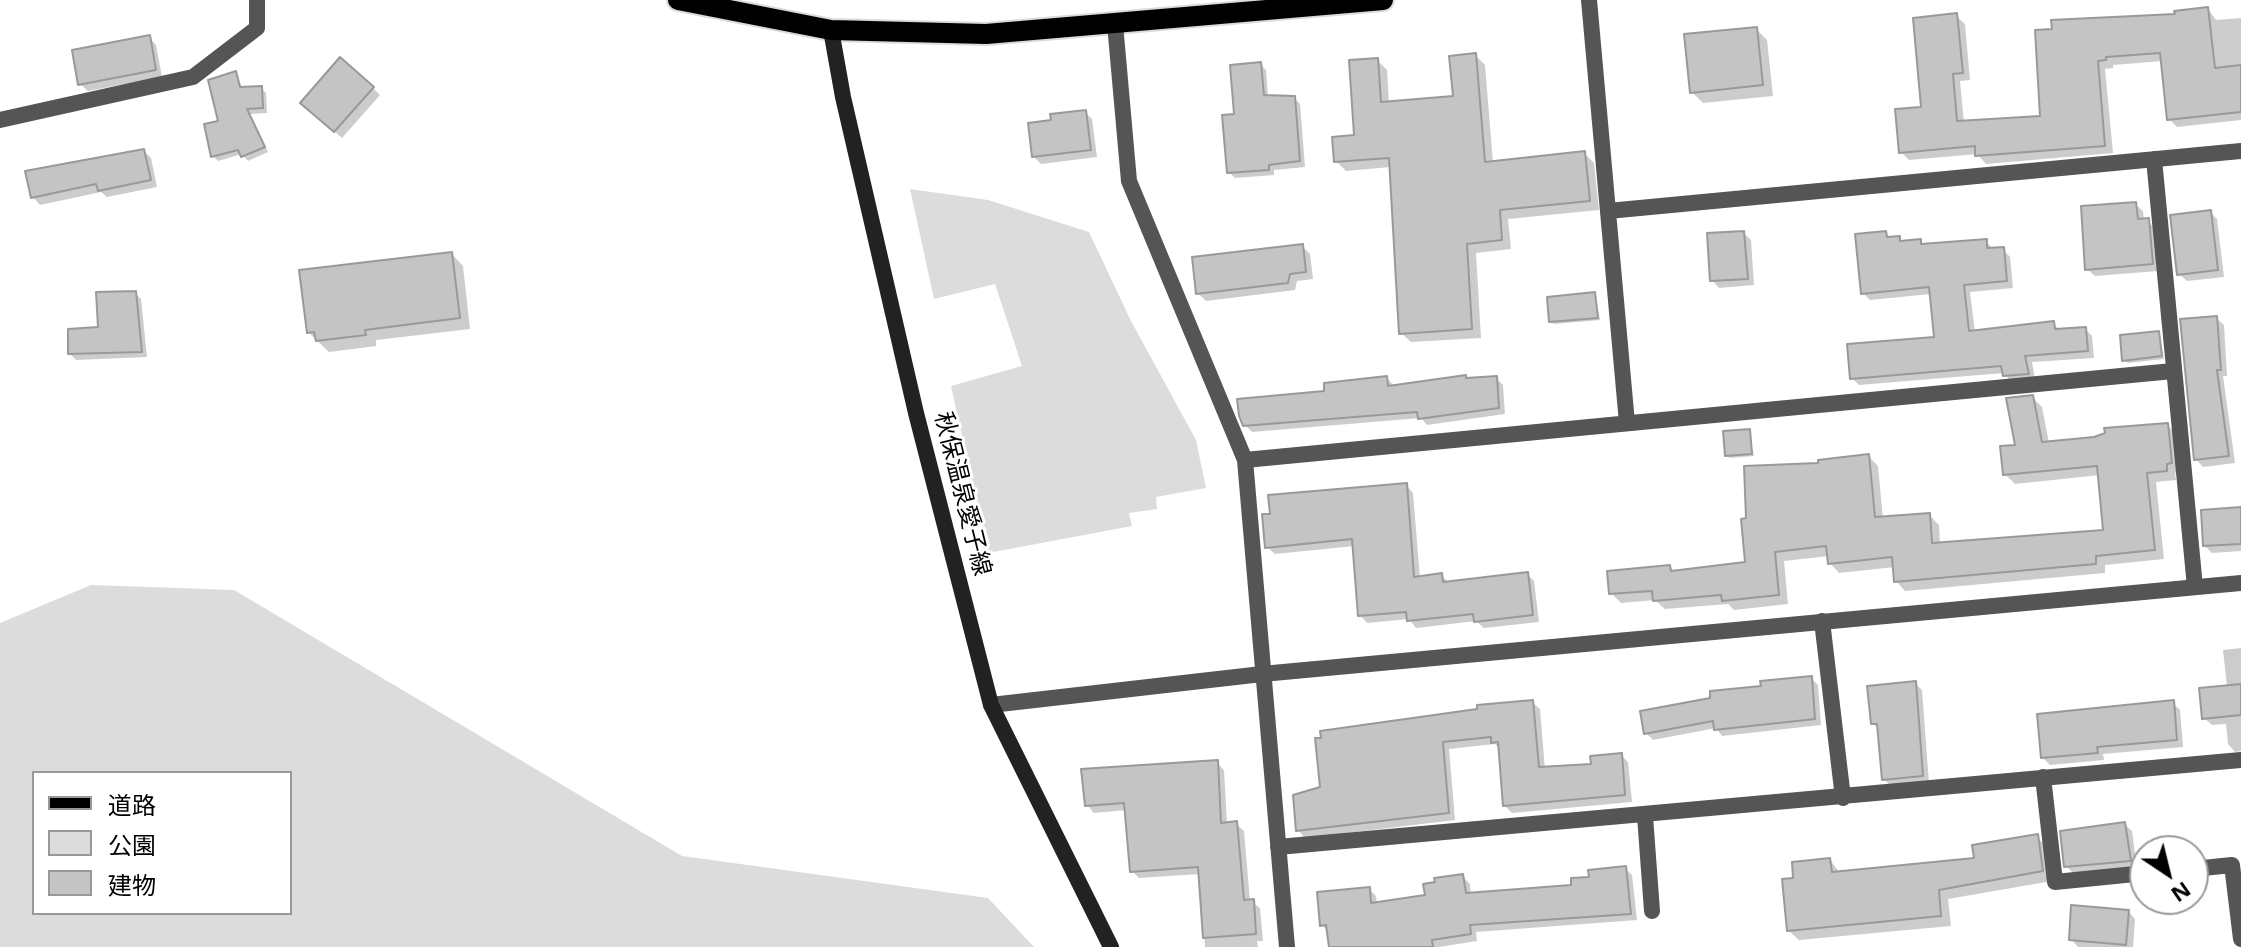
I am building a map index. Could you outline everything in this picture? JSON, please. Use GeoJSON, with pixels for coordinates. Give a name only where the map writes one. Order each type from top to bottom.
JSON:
{"type":"FeatureCollection","features":[{"type":"Feature","properties":{"kind":"main road"},"geometry":{"type":"LineString","coordinates":[[678,0],[831,30],[986,34],[1383,0]]}},
{"type":"Feature","properties":{"kind":"main road","name":"秋保温泉愛子線"},"geometry":{"type":"LineString","coordinates":[[831,30],[843,97],[916,413],[991,705],[1111,947]]}},
{"type":"Feature","properties":{"kind":"street"},"geometry":{"type":"LineString","coordinates":[[0,120],[193,77],[257,28],[257,0]]}},
{"type":"Feature","properties":{"kind":"street"},"geometry":{"type":"LineString","coordinates":[[1589,0],[1627,423]]}},
{"type":"Feature","properties":{"kind":"street"},"geometry":{"type":"LineString","coordinates":[[1115,24],[1129,181],[1245,460],[1287,947]]}},
{"type":"Feature","properties":{"kind":"street"},"geometry":{"type":"LineString","coordinates":[[1608,211],[2241,151]]}},
{"type":"Feature","properties":{"kind":"street"},"geometry":{"type":"LineString","coordinates":[[2154,159],[2195,587]]}},
{"type":"Feature","properties":{"kind":"street"},"geometry":{"type":"LineString","coordinates":[[1245,460],[2173,371]]}},
{"type":"Feature","properties":{"kind":"street"},"geometry":{"type":"LineString","coordinates":[[991,705],[1262,674],[2241,583]]}},
{"type":"Feature","properties":{"kind":"street"},"geometry":{"type":"LineString","coordinates":[[1822,621],[1843,798]]}},
{"type":"Feature","properties":{"kind":"street"},"geometry":{"type":"LineString","coordinates":[[1278,847],[2241,760]]}},
{"type":"Feature","properties":{"kind":"street"},"geometry":{"type":"LineString","coordinates":[[2043,777],[2055,882],[2129,875]]}},
{"type":"Feature","properties":{"kind":"street"},"geometry":{"type":"LineString","coordinates":[[1645,816],[1652,911]]}},
{"type":"Feature","properties":{"kind":"street"},"geometry":{"type":"LineString","coordinates":[[2209,867],[2232,865],[2241,939]]}},
{"type":"Feature","properties":{"kind":"green space"},"geometry":{"type":"Polygon","coordinates":[[[910,189],[988,200],[1089,232],[1131,321],[1196,440],[1206,488],[1156,497],[1157,509],[1129,513],[1132,526],[988,553],[951,386],[1022,366],[995,284],[934,299],[910,189]]]}},
{"type":"Feature","properties":{"kind":"green space"},"geometry":{"type":"Polygon","coordinates":[[[91,585],[234,590],[682,856],[988,898],[1034,947],[0,947],[0,623],[91,585]]]}},
{"type":"Feature","properties":{"kind":"building"},"geometry":{"type":"Polygon","coordinates":[[[2208,7],[2215,68],[2241,65],[2241,112],[2167,120],[2160,53],[2106,57],[2106,60],[2098,61],[2105,146],[1975,156],[1975,146],[1899,153],[1895,109],[1921,107],[1913,18],[1957,13],[1963,73],[1953,74],[1957,121],[2040,116],[2035,30],[2052,29],[2051,20],[2175,14],[2174,11],[2208,7]]]}},
{"type":"Feature","properties":{"kind":"building"},"geometry":{"type":"Polygon","coordinates":[[[1757,27],[1763,85],[1690,93],[1684,34],[1757,27]]]}},
{"type":"Feature","properties":{"kind":"building"},"geometry":{"type":"Polygon","coordinates":[[[150,35],[156,70],[78,85],[72,50],[150,35]]]}},
{"type":"Feature","properties":{"kind":"building"},"geometry":{"type":"Polygon","coordinates":[[[1476,53],[1485,162],[1585,151],[1590,201],[1500,210],[1502,240],[1467,244],[1472,329],[1399,334],[1389,158],[1334,162],[1332,137],[1354,135],[1349,60],[1378,58],[1381,102],[1453,96],[1449,56],[1476,53]]]}},
{"type":"Feature","properties":{"kind":"building"},"geometry":{"type":"Polygon","coordinates":[[[340,57],[374,87],[334,132],[300,103],[340,57]]]}},
{"type":"Feature","properties":{"kind":"building"},"geometry":{"type":"Polygon","coordinates":[[[1261,62],[1264,95],[1295,96],[1300,161],[1269,165],[1269,170],[1227,173],[1222,115],[1234,114],[1230,65],[1261,62]]]}},
{"type":"Feature","properties":{"kind":"building"},"geometry":{"type":"Polygon","coordinates":[[[236,71],[240,87],[262,86],[263,108],[247,109],[265,147],[241,157],[238,150],[211,157],[204,124],[218,121],[208,80],[236,71]]]}},
{"type":"Feature","properties":{"kind":"building"},"geometry":{"type":"Polygon","coordinates":[[[1086,110],[1091,150],[1032,157],[1028,123],[1051,120],[1050,114],[1086,110]]]}},
{"type":"Feature","properties":{"kind":"building"},"geometry":{"type":"Polygon","coordinates":[[[144,149],[151,180],[98,191],[96,184],[31,198],[25,171],[144,149]]]}},
{"type":"Feature","properties":{"kind":"building"},"geometry":{"type":"Polygon","coordinates":[[[2136,202],[2138,219],[2149,218],[2153,264],[2085,270],[2081,206],[2136,202]]]}},
{"type":"Feature","properties":{"kind":"building"},"geometry":{"type":"Polygon","coordinates":[[[2211,210],[2218,270],[2177,275],[2170,215],[2211,210]]]}},
{"type":"Feature","properties":{"kind":"building"},"geometry":{"type":"Polygon","coordinates":[[[1744,231],[1748,279],[1710,281],[1707,233],[1744,231]]]}},
{"type":"Feature","properties":{"kind":"building"},"geometry":{"type":"Polygon","coordinates":[[[1886,231],[1887,237],[1900,236],[1900,241],[1921,239],[1921,244],[1987,239],[1987,248],[2004,247],[2007,281],[1964,285],[1969,331],[2054,321],[2055,329],[2086,327],[2088,351],[2025,356],[2029,374],[2003,376],[2001,366],[1850,379],[1847,344],[1934,337],[1929,287],[1861,294],[1855,234],[1886,231]]]}},
{"type":"Feature","properties":{"kind":"building"},"geometry":{"type":"Polygon","coordinates":[[[1303,244],[1306,272],[1290,274],[1288,283],[1196,294],[1192,257],[1303,244]]]}},
{"type":"Feature","properties":{"kind":"building"},"geometry":{"type":"Polygon","coordinates":[[[452,252],[460,318],[365,330],[366,335],[316,341],[314,332],[307,333],[299,270],[452,252]]]}},
{"type":"Feature","properties":{"kind":"building"},"geometry":{"type":"Polygon","coordinates":[[[136,291],[142,352],[68,354],[68,329],[98,327],[96,292],[136,291]]]}},
{"type":"Feature","properties":{"kind":"building"},"geometry":{"type":"Polygon","coordinates":[[[1595,292],[1598,318],[1549,322],[1547,297],[1595,292]]]}},
{"type":"Feature","properties":{"kind":"building"},"geometry":{"type":"Polygon","coordinates":[[[2217,316],[2221,370],[2217,370],[2229,456],[2194,460],[2180,319],[2217,316]]]}},
{"type":"Feature","properties":{"kind":"building"},"geometry":{"type":"Polygon","coordinates":[[[2159,331],[2162,356],[2122,361],[2120,335],[2159,331]]]}},
{"type":"Feature","properties":{"kind":"building"},"geometry":{"type":"Polygon","coordinates":[[[1466,375],[1466,378],[1497,376],[1499,408],[1418,419],[1417,412],[1243,426],[1239,416],[1237,399],[1324,391],[1324,383],[1387,376],[1388,386],[1466,375]]]}},
{"type":"Feature","properties":{"kind":"building"},"geometry":{"type":"Polygon","coordinates":[[[2033,395],[2042,442],[2094,437],[2105,433],[2104,428],[2168,423],[2172,463],[2167,464],[2167,471],[2147,473],[2155,550],[2096,556],[2096,564],[1894,582],[1892,557],[1828,564],[1826,546],[1775,552],[1779,595],[1722,601],[1721,595],[1653,601],[1652,591],[1609,594],[1607,571],[1670,565],[1671,571],[1745,562],[1741,519],[1746,518],[1744,466],[1818,463],[1818,460],[1869,454],[1875,517],[1930,513],[1932,543],[2103,530],[2097,466],[2003,475],[2000,446],[2015,445],[2006,398],[2033,395]]]}},
{"type":"Feature","properties":{"kind":"building"},"geometry":{"type":"Polygon","coordinates":[[[1750,429],[1752,454],[1725,456],[1723,431],[1750,429]]]}},
{"type":"Feature","properties":{"kind":"building"},"geometry":{"type":"Polygon","coordinates":[[[1407,483],[1414,577],[1442,573],[1443,582],[1528,572],[1533,615],[1474,622],[1473,614],[1407,621],[1406,612],[1358,616],[1352,539],[1265,548],[1262,514],[1270,514],[1268,495],[1407,483]]]}},
{"type":"Feature","properties":{"kind":"building"},"geometry":{"type":"Polygon","coordinates":[[[2241,507],[2241,544],[2203,546],[2201,510],[2241,507]]]}},
{"type":"Feature","properties":{"kind":"building"},"geometry":{"type":"Polygon","coordinates":[[[1812,676],[1815,719],[1714,730],[1713,721],[1644,734],[1640,711],[1710,698],[1710,691],[1761,686],[1760,681],[1812,676]]]}},
{"type":"Feature","properties":{"kind":"building"},"geometry":{"type":"Polygon","coordinates":[[[1916,681],[1923,776],[1882,780],[1877,724],[1871,724],[1867,686],[1916,681]]]}},
{"type":"Feature","properties":{"kind":"building"},"geometry":{"type":"Polygon","coordinates":[[[2241,684],[2241,715],[2202,719],[2199,688],[2241,684]]]}},
{"type":"Feature","properties":{"kind":"building"},"geometry":{"type":"Polygon","coordinates":[[[1533,700],[1539,767],[1591,764],[1590,756],[1622,753],[1625,795],[1503,806],[1498,742],[1491,743],[1491,737],[1443,742],[1449,813],[1296,831],[1293,795],[1320,787],[1315,738],[1321,738],[1320,731],[1477,709],[1477,705],[1533,700]]]}},
{"type":"Feature","properties":{"kind":"building"},"geometry":{"type":"Polygon","coordinates":[[[2174,700],[2177,740],[2097,747],[2098,753],[2041,758],[2037,714],[2174,700]]]}},
{"type":"Feature","properties":{"kind":"building"},"geometry":{"type":"Polygon","coordinates":[[[1218,760],[1221,823],[1237,821],[1244,900],[1254,899],[1256,934],[1203,938],[1198,867],[1130,872],[1124,803],[1085,806],[1081,769],[1218,760]]]}},
{"type":"Feature","properties":{"kind":"building"},"geometry":{"type":"Polygon","coordinates":[[[2125,822],[2129,861],[2064,867],[2060,831],[2125,822]]]}},
{"type":"Feature","properties":{"kind":"building"},"geometry":{"type":"Polygon","coordinates":[[[2038,834],[2043,871],[1939,890],[1941,916],[1787,931],[1782,879],[1793,878],[1792,862],[1830,858],[1832,872],[1974,858],[1972,845],[2038,834]]]}},
{"type":"Feature","properties":{"kind":"building"},"geometry":{"type":"Polygon","coordinates":[[[1626,866],[1631,914],[1470,925],[1471,934],[1432,940],[1433,947],[1329,947],[1326,925],[1320,926],[1317,892],[1370,887],[1371,903],[1425,895],[1423,884],[1435,882],[1434,878],[1463,874],[1466,893],[1571,885],[1571,878],[1589,877],[1588,870],[1626,866]]]}},
{"type":"Feature","properties":{"kind":"building"},"geometry":{"type":"Polygon","coordinates":[[[2071,905],[2129,910],[2126,945],[2069,940],[2071,905]]]}}]}
